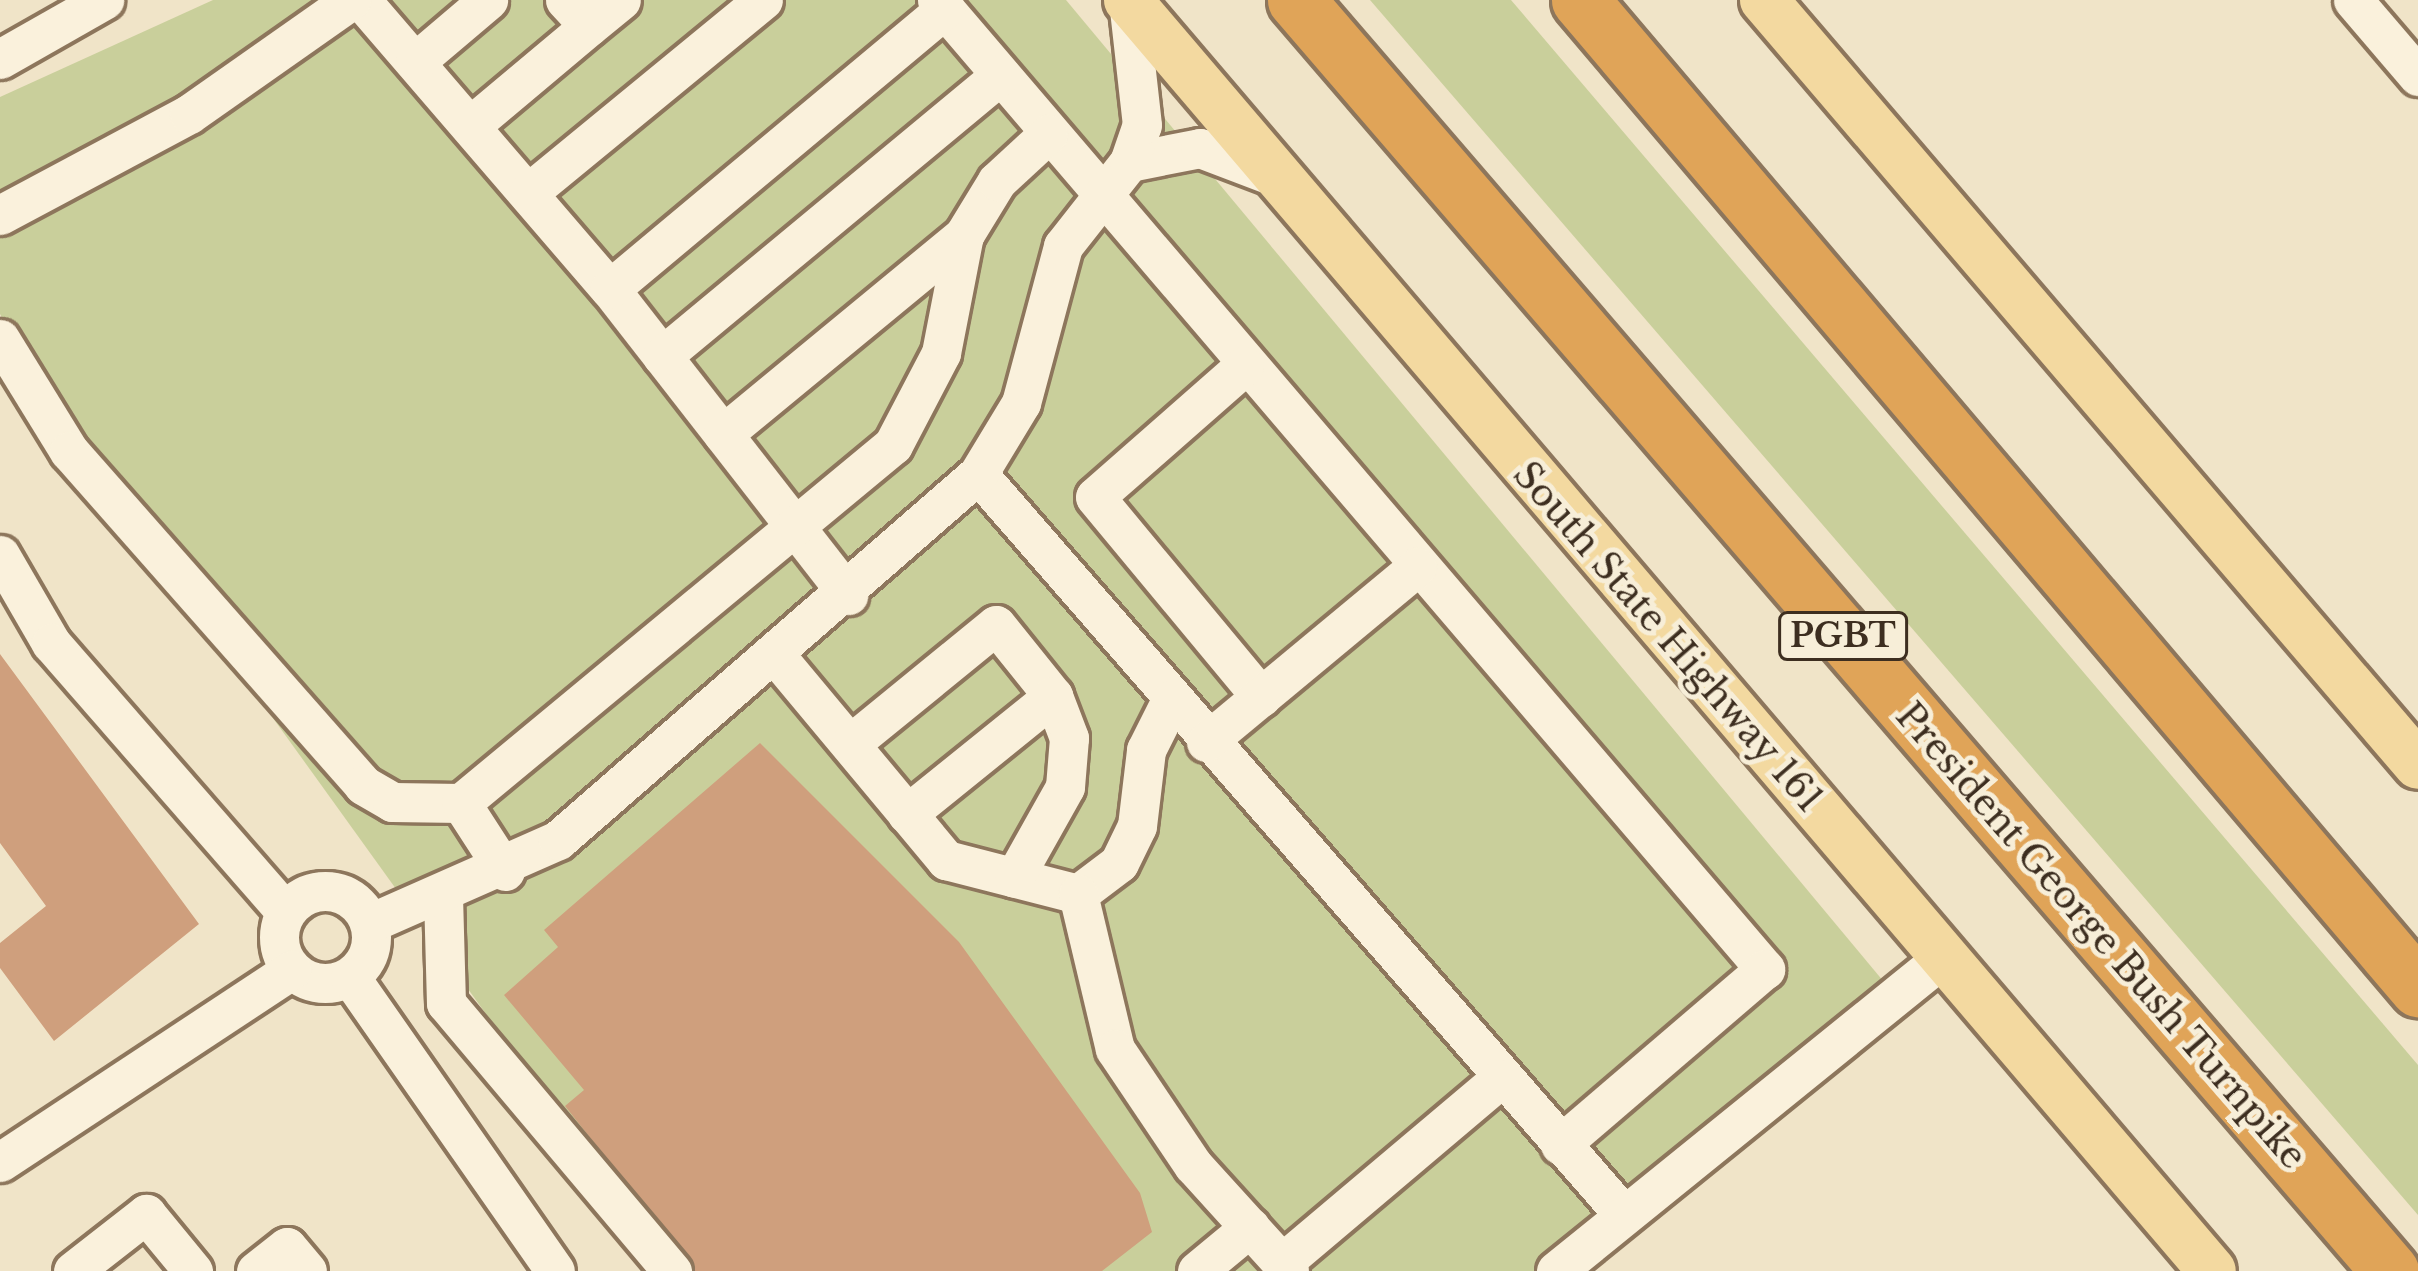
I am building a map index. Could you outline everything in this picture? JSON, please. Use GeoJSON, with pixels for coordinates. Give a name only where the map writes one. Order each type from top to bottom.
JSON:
{"type":"FeatureCollection","features":[{"type":"Feature","properties":{"kind":"highway","name":"President George Bush Turnpike"},"geometry":{"type":"LineString","coordinates":[[1296,0],[2390,1271]]}},
{"type":"Feature","properties":{"kind":"highway"},"geometry":{"type":"LineString","coordinates":[[1580,0],[2211,735],[2418,988]]}},
{"type":"Feature","properties":{"kind":"highway"},"geometry":{"type":"LineString","coordinates":[[2211,735],[2418,936]]}},
{"type":"Feature","properties":{"kind":"main road","name":"South State Highway 161"},"geometry":{"type":"LineString","coordinates":[[1128,0],[1270,175],[2212,1271]]}},
{"type":"Feature","properties":{"kind":"main road"},"geometry":{"type":"LineString","coordinates":[[1764,0],[2409,736]]}},
{"type":"Feature","properties":{"kind":"street"},"geometry":{"type":"LineString","coordinates":[[0,59],[104,0]]}},
{"type":"Feature","properties":{"kind":"street"},"geometry":{"type":"LineString","coordinates":[[0,214],[189,114],[351,0]]}},
{"type":"Feature","properties":{"kind":"street"},"geometry":{"type":"LineString","coordinates":[[361,0],[610,289],[848,595]]}},
{"type":"Feature","properties":{"kind":"street"},"geometry":{"type":"LineString","coordinates":[[415,62],[488,0]]}},
{"type":"Feature","properties":{"kind":"street"},"geometry":{"type":"LineString","coordinates":[[470,126],[577,13],[621,0]]}},
{"type":"Feature","properties":{"kind":"street"},"geometry":{"type":"LineString","coordinates":[[528,193],[763,0]]}},
{"type":"Feature","properties":{"kind":"street"},"geometry":{"type":"LineString","coordinates":[[370,923],[505,871],[776,656],[979,474],[1021,403],[1063,246],[1098,194],[1129,162],[1145,85],[1128,0]]}},
{"type":"Feature","properties":{"kind":"street"},"geometry":{"type":"LineString","coordinates":[[610,289],[941,4],[1244,365],[1765,969],[1560,1145]]}},
{"type":"Feature","properties":{"kind":"street"},"geometry":{"type":"LineString","coordinates":[[2365,4],[2418,76]]}},
{"type":"Feature","properties":{"kind":"street"},"geometry":{"type":"LineString","coordinates":[[662,356],[1000,75]]}},
{"type":"Feature","properties":{"kind":"street"},"geometry":{"type":"LineString","coordinates":[[0,339],[69,451],[363,785],[392,802],[461,803],[893,445],[922,405],[964,235],[997,181],[1048,134]]}},
{"type":"Feature","properties":{"kind":"street"},"geometry":{"type":"LineString","coordinates":[[1129,162],[1200,148],[1270,175]]}},
{"type":"Feature","properties":{"kind":"street"},"geometry":{"type":"LineString","coordinates":[[723,434],[964,235]]}},
{"type":"Feature","properties":{"kind":"street"},"geometry":{"type":"LineString","coordinates":[[1244,365],[1095,496],[1261,697]]}},
{"type":"Feature","properties":{"kind":"street"},"geometry":{"type":"LineString","coordinates":[[979,474],[1206,742],[1624,1215]]}},
{"type":"Feature","properties":{"kind":"street"},"geometry":{"type":"LineString","coordinates":[[0,554],[51,644],[286,912]]}},
{"type":"Feature","properties":{"kind":"street"},"geometry":{"type":"LineString","coordinates":[[1206,742],[1417,567]]}},
{"type":"Feature","properties":{"kind":"street"},"geometry":{"type":"LineString","coordinates":[[850,744],[996,626],[1054,696],[1070,738],[1065,787],[1014,878]]}},
{"type":"Feature","properties":{"kind":"street"},"geometry":{"type":"LineString","coordinates":[[776,656],[946,860],[1078,894]]}},
{"type":"Feature","properties":{"kind":"street"},"geometry":{"type":"LineString","coordinates":[[907,814],[1054,696]]}},
{"type":"Feature","properties":{"kind":"street"},"geometry":{"type":"LineString","coordinates":[[1078,894],[1119,863],[1138,826],[1146,751],[1171,700]]}},
{"type":"Feature","properties":{"kind":"street"},"geometry":{"type":"LineString","coordinates":[[461,803],[505,871]]}},
{"type":"Feature","properties":{"kind":"street"},"geometry":{"type":"LineString","coordinates":[[324,891],[352,899],[370,923],[369,952],[350,977],[320,984],[291,970],[279,942],[286,912],[324,891]]}},
{"type":"Feature","properties":{"kind":"street"},"geometry":{"type":"LineString","coordinates":[[1078,894],[1115,1048],[1250,1227],[1286,1267],[1500,1079]]}},
{"type":"Feature","properties":{"kind":"street"},"geometry":{"type":"LineString","coordinates":[[443,896],[446,1003],[672,1271]]}},
{"type":"Feature","properties":{"kind":"street"},"geometry":{"type":"LineString","coordinates":[[1556,1271],[1943,958]]}},
{"type":"Feature","properties":{"kind":"street"},"geometry":{"type":"LineString","coordinates":[[0,1162],[291,970]]}},
{"type":"Feature","properties":{"kind":"street"},"geometry":{"type":"LineString","coordinates":[[350,977],[555,1271]]}},
{"type":"Feature","properties":{"kind":"street"},"geometry":{"type":"LineString","coordinates":[[73,1271],[146,1214],[194,1271]]}},
{"type":"Feature","properties":{"kind":"street"},"geometry":{"type":"LineString","coordinates":[[1197,1271],[1250,1227]]}},
{"type":"Feature","properties":{"kind":"street"},"geometry":{"type":"LineString","coordinates":[[256,1271],[287,1247],[307,1271]]}},
{"type":"Feature","properties":{"kind":"green space"},"geometry":{"type":"Polygon","coordinates":[[[213,0],[1066,0],[1899,1000],[1564,1271],[671,1271],[75,443],[0,314],[0,97],[213,0]]]}},
{"type":"Feature","properties":{"kind":"green space"},"geometry":{"type":"Polygon","coordinates":[[[1370,0],[1511,0],[2418,1065],[2418,1215],[1370,0]]]}},
{"type":"Feature","properties":{"kind":"building"},"geometry":{"type":"Polygon","coordinates":[[[0,654],[199,924],[54,1041],[0,968],[0,943],[46,906],[0,843],[0,654]]]}},
{"type":"Feature","properties":{"kind":"building"},"geometry":{"type":"Polygon","coordinates":[[[760,743],[959,942],[1140,1193],[1152,1232],[1102,1271],[695,1271],[565,1106],[584,1090],[504,995],[558,947],[544,930],[760,743]]]}}]}
